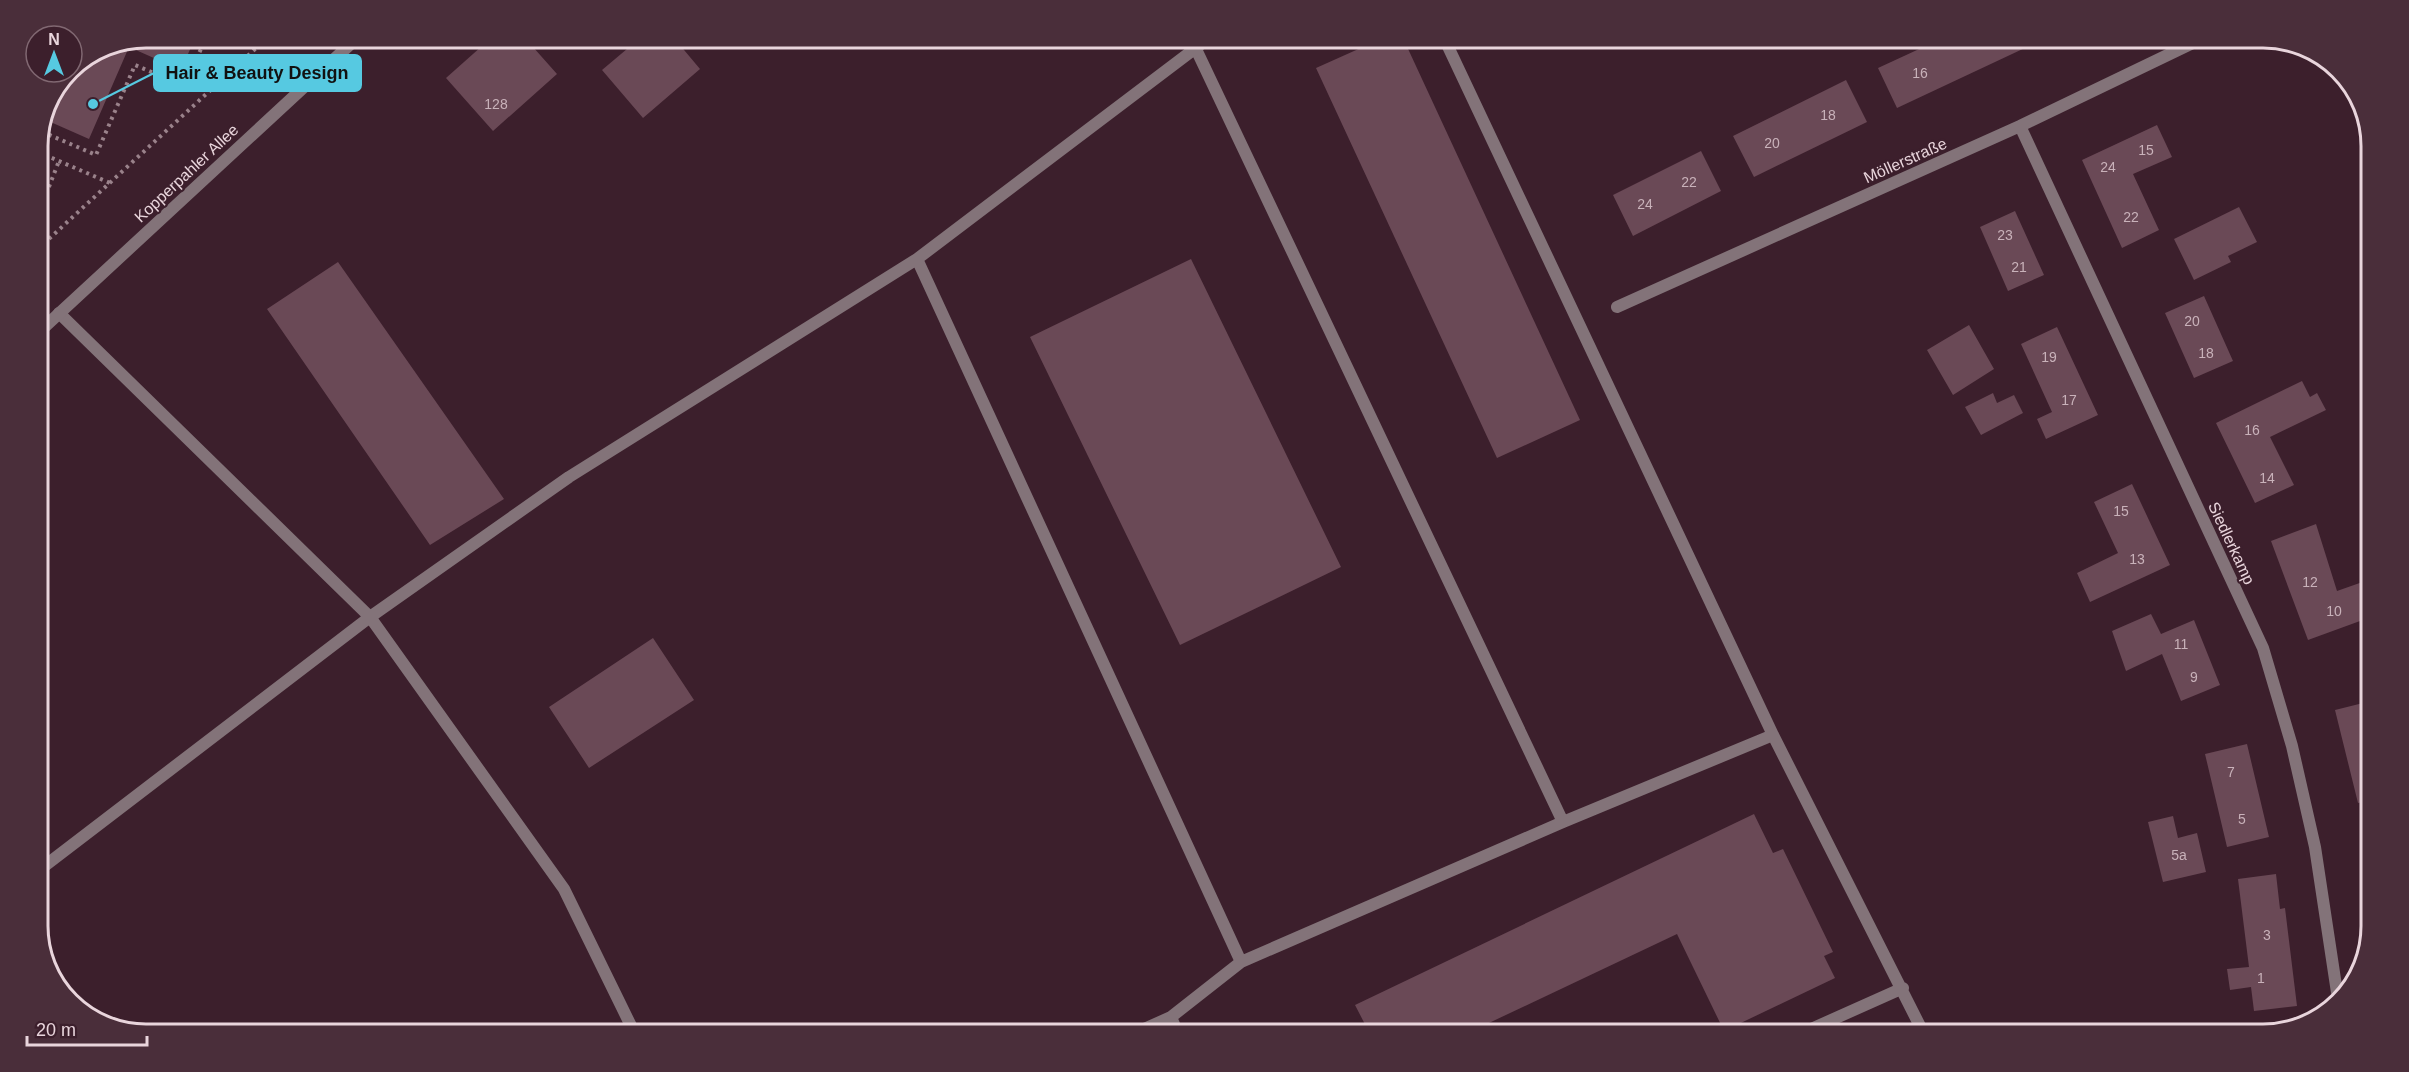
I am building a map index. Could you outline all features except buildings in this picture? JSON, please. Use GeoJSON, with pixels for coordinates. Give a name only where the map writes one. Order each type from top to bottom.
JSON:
{"type":"FeatureCollection","features":[{"type":"Feature","properties":{"kind":"street","name":"Kopperpahler Allee"},"geometry":{"type":"LineString","coordinates":[[48,323],[346,48]]}},
{"type":"Feature","properties":{"kind":"street"},"geometry":{"type":"LineString","coordinates":[[48,863],[370,617],[570,477],[917,259],[1194,48]]}},
{"type":"Feature","properties":{"kind":"street"},"geometry":{"type":"LineString","coordinates":[[1195,48],[1563,822]]}},
{"type":"Feature","properties":{"kind":"street"},"geometry":{"type":"LineString","coordinates":[[1449,48],[1773,735],[1903,988],[1919,1024]]}},
{"type":"Feature","properties":{"kind":"street","name":"Möllerstraße"},"geometry":{"type":"LineString","coordinates":[[1617,307],[2020,126],[2182,48]]}},
{"type":"Feature","properties":{"kind":"street","name":"Siedlerkamp"},"geometry":{"type":"LineString","coordinates":[[2020,126],[2263,648],[2292,746],[2315,847],[2337,991]]}},
{"type":"Feature","properties":{"kind":"street"},"geometry":{"type":"LineString","coordinates":[[917,259],[1241,962]]}},
{"type":"Feature","properties":{"kind":"street"},"geometry":{"type":"LineString","coordinates":[[59,312],[370,617],[564,889],[630,1024]]}},
{"type":"Feature","properties":{"kind":"street"},"geometry":{"type":"LineString","coordinates":[[1156,1024],[1170,1017],[1241,962],[1563,822],[1773,735]]}},
{"type":"Feature","properties":{"kind":"street"},"geometry":{"type":"LineString","coordinates":[[1824,1024],[1903,988]]}},
{"type":"Feature","properties":{"kind":"street"},"geometry":{"type":"LineString","coordinates":[[1170,1017],[1173,1024]]}},
{"type":"Feature","properties":{"kind":"path"},"geometry":{"type":"LineString","coordinates":[[49,135],[96,155],[135,65],[184,86],[201,48]]}},
{"type":"Feature","properties":{"kind":"path"},"geometry":{"type":"LineString","coordinates":[[48,240],[256,48]]}},
{"type":"Feature","properties":{"kind":"path"},"geometry":{"type":"LineString","coordinates":[[48,156],[110,183]]}},
{"type":"Feature","properties":{"kind":"path"},"geometry":{"type":"LineString","coordinates":[[48,189],[59,161]]}},
{"type":"Feature","properties":{"kind":"place","name":"Hair & Beauty Design"},"geometry":{"type":"Point","coordinates":[93,104]}}]}
